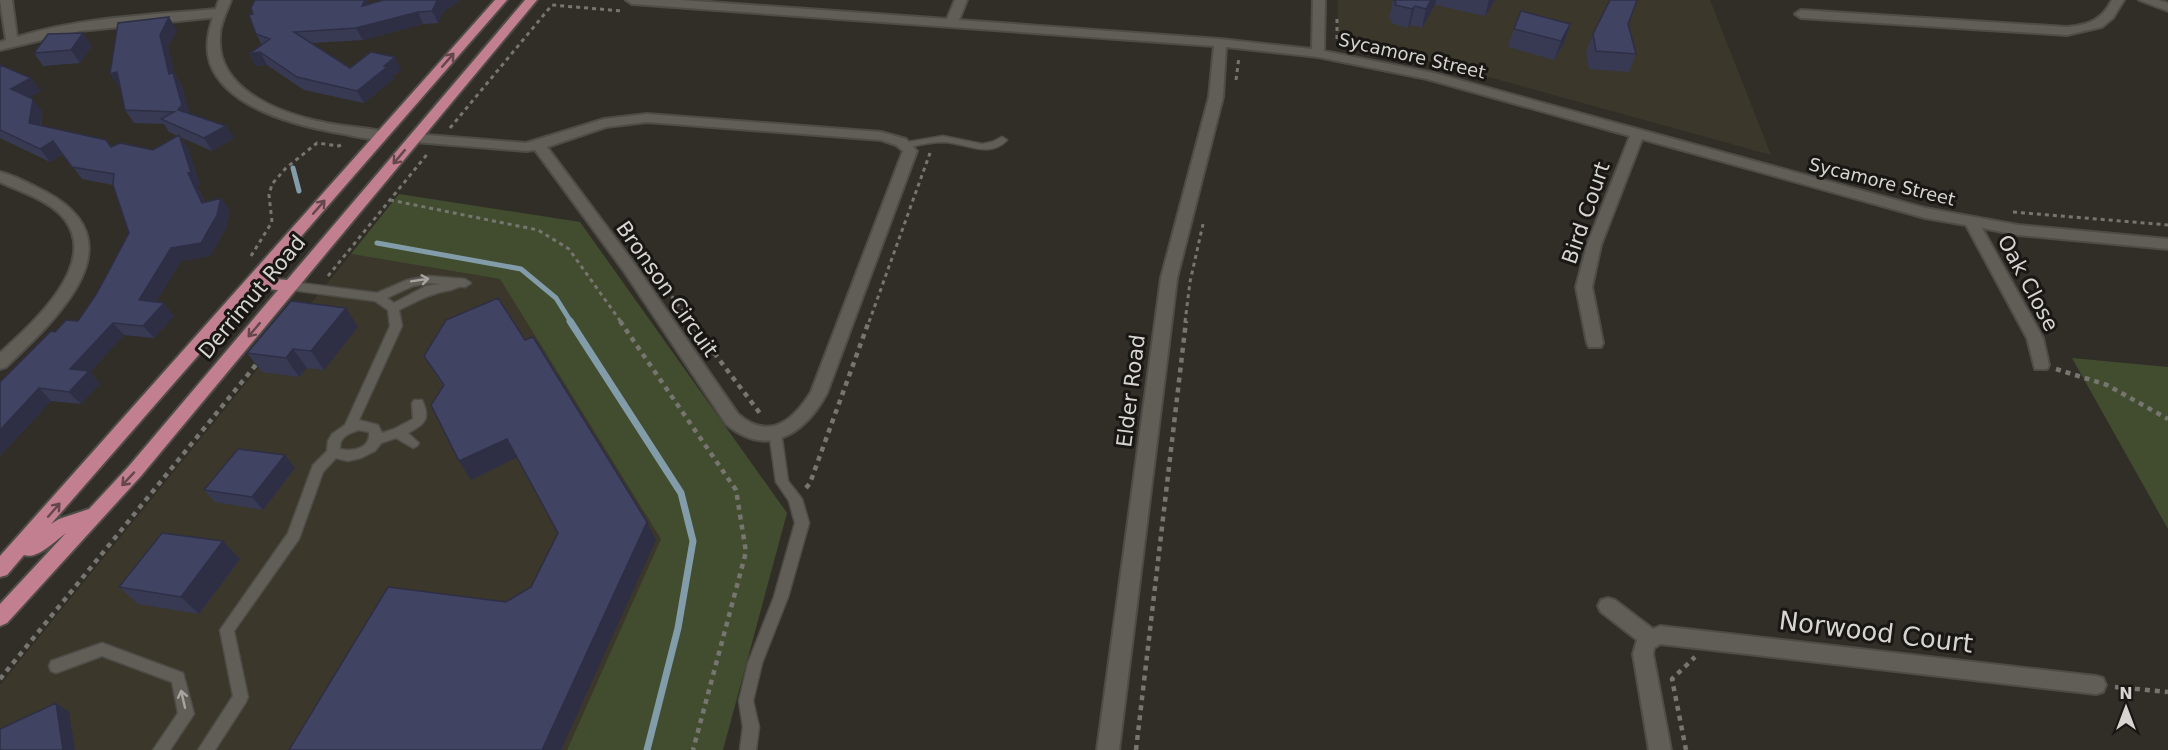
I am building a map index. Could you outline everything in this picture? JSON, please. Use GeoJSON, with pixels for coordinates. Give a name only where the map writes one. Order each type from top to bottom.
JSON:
{"type":"FeatureCollection","features":[{"type":"Feature","properties":{"kind":"highway","name":"Derrimut Road"},"geometry":{"type":"LineString","coordinates":[[0,571],[501,0]]}},
{"type":"Feature","properties":{"kind":"highway","name":"Derrimut Road"},"geometry":{"type":"LineString","coordinates":[[0,617],[135,471],[531,0]]}},
{"type":"Feature","properties":{"kind":"highway"},"geometry":{"type":"LineString","coordinates":[[381,135],[415,138]]}},
{"type":"Feature","properties":{"kind":"highway"},"geometry":{"type":"LineString","coordinates":[[253,282],[292,286]]}},
{"type":"Feature","properties":{"kind":"highway"},"geometry":{"type":"LineString","coordinates":[[0,571],[65,524],[96,514]]}},
{"type":"Feature","properties":{"kind":"street"},"geometry":{"type":"LineString","coordinates":[[6,0],[6,44],[105,24],[218,13]]}},
{"type":"Feature","properties":{"kind":"street"},"geometry":{"type":"LineString","coordinates":[[225,0],[218,13],[212,36],[215,55],[220,70],[229,83],[245,98],[266,110],[314,126],[381,135]]}},
{"type":"Feature","properties":{"kind":"street"},"geometry":{"type":"LineString","coordinates":[[952,23],[961,0]]}},
{"type":"Feature","properties":{"kind":"street"},"geometry":{"type":"LineString","coordinates":[[1318,0],[1318,53]]}},
{"type":"Feature","properties":{"kind":"street"},"geometry":{"type":"LineString","coordinates":[[1801,14],[2067,31],[2088,29],[2102,23],[2111,15],[2118,0]]}},
{"type":"Feature","properties":{"kind":"street"},"geometry":{"type":"LineString","coordinates":[[2145,0],[2168,7]]}},
{"type":"Feature","properties":{"kind":"street","name":"Sycamore Street"},"geometry":{"type":"LineString","coordinates":[[633,6],[952,23],[1220,49],[1318,53],[1428,76],[1870,199],[1972,223],[2054,234],[2168,244]]}},
{"type":"Feature","properties":{"kind":"street","name":"Elder Road"},"geometry":{"type":"LineString","coordinates":[[1108,750],[1169,278],[1216,97],[1220,49]]}},
{"type":"Feature","properties":{"kind":"street"},"geometry":{"type":"LineString","coordinates":[[415,138],[517,147],[539,145],[604,123],[631,118],[881,136],[906,145],[910,151],[908,160],[819,393],[803,418],[789,428],[773,433]]}},
{"type":"Feature","properties":{"kind":"street","name":"Bird Court"},"geometry":{"type":"LineString","coordinates":[[1595,343],[1585,302],[1585,280],[1594,245],[1638,134]]}},
{"type":"Feature","properties":{"kind":"street","name":"Bronson Circuit"},"geometry":{"type":"LineString","coordinates":[[539,145],[628,266],[732,419],[747,430],[773,433]]}},
{"type":"Feature","properties":{"kind":"street"},"geometry":{"type":"LineString","coordinates":[[0,176],[51,201],[71,218],[79,230],[82,247],[80,265],[66,294],[49,315],[0,363]]}},
{"type":"Feature","properties":{"kind":"street","name":"Oak Close"},"geometry":{"type":"LineString","coordinates":[[1972,223],[2035,338],[2040,365]]}},
{"type":"Feature","properties":{"kind":"street"},"geometry":{"type":"LineString","coordinates":[[1608,606],[1650,638],[1644,644],[1645,669],[1660,750]]}},
{"type":"Feature","properties":{"kind":"street","name":"Norwood Court"},"geometry":{"type":"LineString","coordinates":[[1650,638],[1671,635],[2096,685]]}},
{"type":"Feature","properties":{"kind":"lane"},"geometry":{"type":"LineString","coordinates":[[906,145],[929,140],[963,141],[986,147],[996,146],[1002,140]]}},
{"type":"Feature","properties":{"kind":"lane"},"geometry":{"type":"LineString","coordinates":[[378,297],[408,282],[435,278],[465,283],[430,289],[393,308]]}},
{"type":"Feature","properties":{"kind":"lane"},"geometry":{"type":"LineString","coordinates":[[292,286],[378,297],[393,308],[396,326],[350,427]]}},
{"type":"Feature","properties":{"kind":"lane"},"geometry":{"type":"LineString","coordinates":[[334,452],[347,457],[356,455],[364,452],[376,439],[398,433],[418,422],[420,415],[418,403]]}},
{"type":"Feature","properties":{"kind":"lane"},"geometry":{"type":"LineString","coordinates":[[206,750],[241,697],[227,630],[294,535],[318,469],[334,452],[333,443],[336,437],[350,427],[368,425],[377,433],[376,439]]}},
{"type":"Feature","properties":{"kind":"lane"},"geometry":{"type":"LineString","coordinates":[[398,433],[413,443]]}},
{"type":"Feature","properties":{"kind":"lane"},"geometry":{"type":"LineString","coordinates":[[748,750],[751,727],[746,701],[755,663],[781,597],[802,523],[795,499],[782,482],[773,433]]}},
{"type":"Feature","properties":{"kind":"lane"},"geometry":{"type":"LineString","coordinates":[[56,666],[102,649],[178,678],[186,714],[161,750]]}},
{"type":"Feature","properties":{"kind":"path"},"geometry":{"type":"LineString","coordinates":[[318,289],[552,5],[633,6]]}},
{"type":"Feature","properties":{"kind":"path"},"geometry":{"type":"LineString","coordinates":[[1220,49],[1249,58]]}},
{"type":"Feature","properties":{"kind":"path"},"geometry":{"type":"LineString","coordinates":[[1236,83],[1240,57]]}},
{"type":"Feature","properties":{"kind":"path"},"geometry":{"type":"LineString","coordinates":[[451,126],[462,127]]}},
{"type":"Feature","properties":{"kind":"path"},"geometry":{"type":"LineString","coordinates":[[795,499],[810,483],[932,147],[929,140]]}},
{"type":"Feature","properties":{"kind":"path"},"geometry":{"type":"LineString","coordinates":[[246,262],[272,222],[269,195],[272,184],[286,168],[317,142]]}},
{"type":"Feature","properties":{"kind":"path"},"geometry":{"type":"LineString","coordinates":[[390,200],[538,230],[569,249],[692,423],[736,490],[746,552],[693,750]]}},
{"type":"Feature","properties":{"kind":"path"},"geometry":{"type":"LineString","coordinates":[[1136,750],[1190,282],[1205,218]]}},
{"type":"Feature","properties":{"kind":"path"},"geometry":{"type":"LineString","coordinates":[[666,288],[761,412],[773,433]]}},
{"type":"Feature","properties":{"kind":"path"},"geometry":{"type":"LineString","coordinates":[[0,680],[266,353]]}},
{"type":"Feature","properties":{"kind":"path"},"geometry":{"type":"LineString","coordinates":[[2040,365],[2107,385],[2168,419]]}},
{"type":"Feature","properties":{"kind":"path"},"geometry":{"type":"LineString","coordinates":[[1686,750],[1672,679],[1712,640]]}},
{"type":"Feature","properties":{"kind":"path"},"geometry":{"type":"LineString","coordinates":[[2096,685],[2168,692]]}},
{"type":"Feature","properties":{"kind":"shaded area"},"geometry":{"type":"Polygon","coordinates":[[[1338,0],[1710,0],[1771,155],[1438,63],[1346,43],[1338,38],[1338,0]]]}},
{"type":"Feature","properties":{"kind":"shaded area"},"geometry":{"type":"Polygon","coordinates":[[[351,254],[500,279],[662,539],[567,750],[0,750],[0,685],[351,254]]]}},
{"type":"Feature","properties":{"kind":"green space"},"geometry":{"type":"Polygon","coordinates":[[[399,194],[580,222],[787,513],[723,750],[567,750],[661,539],[500,279],[351,254],[399,194]]]}},
{"type":"Feature","properties":{"kind":"green space"},"geometry":{"type":"Polygon","coordinates":[[[2072,358],[2168,367],[2168,529],[2072,358]]]}},
{"type":"Feature","properties":{"kind":"building"},"geometry":{"type":"Polygon","coordinates":[[[255,0],[365,0],[362,6],[384,0],[438,0],[432,11],[418,12],[356,28],[294,32],[350,68],[371,52],[395,57],[384,66],[387,67],[357,91],[297,77],[260,52],[249,54],[270,39],[256,34],[249,15],[253,14],[251,8],[255,0]]]}},
{"type":"Feature","properties":{"kind":"building"},"geometry":{"type":"Polygon","coordinates":[[[1393,0],[1431,0],[1426,9],[1415,6],[1412,9],[1395,5],[1396,2],[1393,0]]]}},
{"type":"Feature","properties":{"kind":"building"},"geometry":{"type":"Polygon","coordinates":[[[1610,0],[1637,0],[1628,24],[1636,54],[1596,51],[1593,34],[1610,0]]]}},
{"type":"Feature","properties":{"kind":"building"},"geometry":{"type":"Polygon","coordinates":[[[1521,11],[1570,24],[1561,41],[1514,29],[1521,11]]]}},
{"type":"Feature","properties":{"kind":"building"},"geometry":{"type":"Polygon","coordinates":[[[169,17],[160,35],[169,74],[173,73],[182,105],[178,110],[226,126],[204,138],[161,119],[174,112],[125,110],[117,72],[110,74],[118,23],[169,17]]]}},
{"type":"Feature","properties":{"kind":"building"},"geometry":{"type":"Polygon","coordinates":[[[83,33],[71,50],[34,53],[48,34],[83,33]]]}},
{"type":"Feature","properties":{"kind":"building"},"geometry":{"type":"Polygon","coordinates":[[[0,65],[31,78],[11,89],[33,99],[29,123],[106,140],[111,147],[120,143],[153,150],[179,135],[191,172],[188,173],[202,203],[221,198],[217,215],[201,243],[171,248],[139,300],[164,303],[143,326],[113,323],[70,369],[89,371],[69,392],[39,388],[0,430],[0,382],[51,331],[55,332],[66,320],[78,321],[97,293],[129,233],[113,185],[114,174],[72,167],[53,141],[40,149],[0,130],[0,65]]]}},
{"type":"Feature","properties":{"kind":"building"},"geometry":{"type":"Polygon","coordinates":[[[498,298],[525,340],[533,337],[647,522],[542,750],[289,750],[388,587],[506,602],[531,587],[558,533],[507,439],[459,461],[431,405],[444,385],[424,356],[446,320],[498,298]]]}},
{"type":"Feature","properties":{"kind":"building"},"geometry":{"type":"Polygon","coordinates":[[[291,301],[346,308],[311,351],[293,349],[286,358],[247,353],[291,301]]]}},
{"type":"Feature","properties":{"kind":"building"},"geometry":{"type":"Polygon","coordinates":[[[238,449],[285,455],[252,497],[204,490],[238,449]]]}},
{"type":"Feature","properties":{"kind":"building"},"geometry":{"type":"Polygon","coordinates":[[[162,533],[223,541],[181,597],[119,587],[162,533]]]}},
{"type":"Feature","properties":{"kind":"building"},"geometry":{"type":"Polygon","coordinates":[[[56,703],[63,750],[0,750],[0,729],[56,703]]]}},
{"type":"Feature","properties":{"kind":"waterway"},"geometry":{"type":"LineString","coordinates":[[293,168],[299,191]]}},
{"type":"Feature","properties":{"kind":"waterway"},"geometry":{"type":"LineString","coordinates":[[377,243],[521,269],[556,298],[571,322]]}},
{"type":"Feature","properties":{"kind":"waterway"},"geometry":{"type":"LineString","coordinates":[[570,321],[681,493],[693,541],[678,628],[647,750]]}}]}
